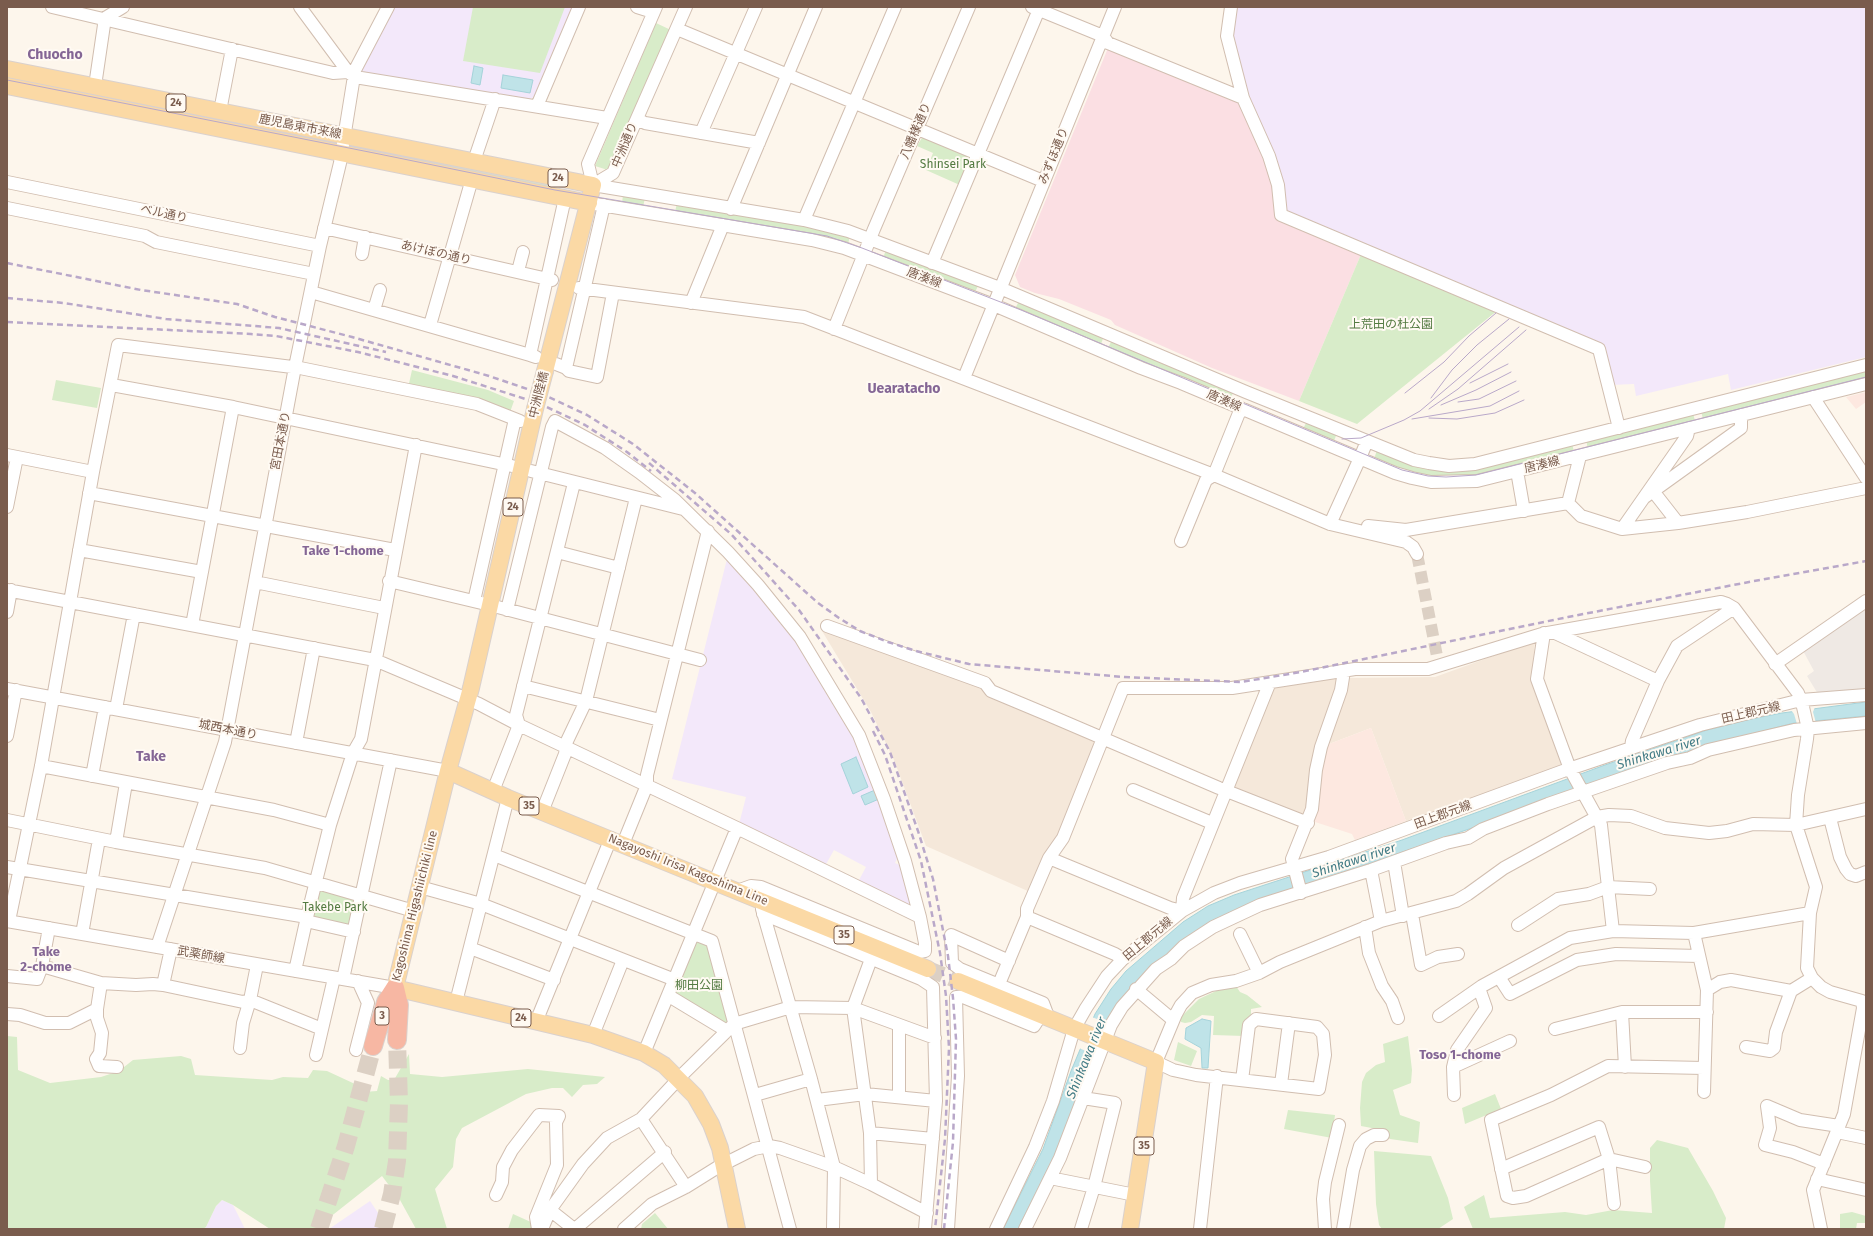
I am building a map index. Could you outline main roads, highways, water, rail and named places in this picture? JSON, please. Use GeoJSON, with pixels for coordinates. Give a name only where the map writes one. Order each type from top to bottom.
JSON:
{"type":"FeatureCollection","features":[{"type":"Feature","properties":{"kind":"highway","name":"3"},"geometry":{"type":"LineString","coordinates":[[365,1048],[386,1002],[397,997],[397,1040]]}},
{"type":"Feature","properties":{"kind":"main road","name":"鹿児島東市来線"},"geometry":{"type":"LineString","coordinates":[[7,69],[593,185]]}},
{"type":"Feature","properties":{"kind":"main road","name":"鹿児島東市来線"},"geometry":{"type":"LineString","coordinates":[[7,86],[596,204]]}},
{"type":"Feature","properties":{"kind":"main road","name":"中洲陸橋"},"geometry":{"type":"LineString","coordinates":[[490,605],[535,409],[556,368],[596,204],[593,185]]}},
{"type":"Feature","properties":{"kind":"main road","name":"Kagoshima Higashiichiki line"},"geometry":{"type":"LineString","coordinates":[[490,605],[468,700],[448,771],[414,911],[397,997],[456,1002],[593,1035],[644,1053],[664,1065],[679,1078],[695,1096],[711,1124],[724,1164],[737,1229]]}},
{"type":"Feature","properties":{"kind":"main road","name":"Nagayoshi Irisa Kagoshima Line"},"geometry":{"type":"LineString","coordinates":[[448,771],[508,798],[617,841],[714,883],[737,891],[762,908],[928,969]]}},
{"type":"Feature","properties":{"kind":"main road","name":"35"},"geometry":{"type":"LineString","coordinates":[[958,981],[1156,1062],[1131,1228]]}},
{"type":"Feature","properties":{"kind":"water"},"geometry":{"type":"Polygon","coordinates":[[[474,66],[483,68],[480,85],[471,83],[474,66]]]}},
{"type":"Feature","properties":{"kind":"water"},"geometry":{"type":"Polygon","coordinates":[[[503,75],[533,80],[530,93],[501,88],[503,75]]]}},
{"type":"Feature","properties":{"kind":"water","name":"Shinkawa river"},"geometry":{"type":"Polygon","coordinates":[[[1866,702],[1866,716],[1794,723],[1698,748],[1689,753],[1258,902],[1214,920],[1153,968],[1094,1055],[1053,1159],[1018,1229],[1003,1229],[1043,1149],[1071,1071],[1095,1014],[1111,989],[1126,971],[1183,922],[1208,906],[1234,895],[1402,840],[1605,765],[1707,730],[1782,713],[1866,702]]]}},
{"type":"Feature","properties":{"kind":"water"},"geometry":{"type":"Polygon","coordinates":[[[856,757],[868,787],[853,794],[841,764],[856,757]]]}},
{"type":"Feature","properties":{"kind":"water"},"geometry":{"type":"Polygon","coordinates":[[[875,790],[879,799],[865,805],[861,796],[875,790]]]}},
{"type":"Feature","properties":{"kind":"water"},"geometry":{"type":"Polygon","coordinates":[[[1202,1019],[1211,1021],[1208,1068],[1202,1068],[1201,1048],[1185,1039],[1186,1028],[1202,1019]]]}},
{"type":"Feature","properties":{"kind":"tunnel"},"geometry":{"type":"LineString","coordinates":[[1417,554],[1437,656]]}},
{"type":"Feature","properties":{"kind":"tunnel"},"geometry":{"type":"LineString","coordinates":[[928,969],[958,981]]}},
{"type":"Feature","properties":{"kind":"tunnel"},"geometry":{"type":"LineString","coordinates":[[383,1229],[392,1194],[397,1161],[399,1103],[397,1040]]}},
{"type":"Feature","properties":{"kind":"tunnel"},"geometry":{"type":"LineString","coordinates":[[319,1229],[346,1146],[373,1046]]}},
{"type":"Feature","properties":{"kind":"tram line"},"geometry":{"type":"LineString","coordinates":[[7,80],[555,190],[827,236],[862,248],[1021,310],[1402,470],[1428,476],[1446,477],[1476,475],[1866,377]]}},
{"type":"Feature","properties":{"kind":"tram line"},"geometry":{"type":"LineString","coordinates":[[1405,393],[1444,362],[1469,336],[1496,313]]}},
{"type":"Feature","properties":{"kind":"tram line"},"geometry":{"type":"LineString","coordinates":[[1431,398],[1452,370],[1477,345],[1509,319]]}},
{"type":"Feature","properties":{"kind":"tram line"},"geometry":{"type":"LineString","coordinates":[[1342,439],[1361,438],[1404,420],[1420,411],[1519,327]]}},
{"type":"Feature","properties":{"kind":"tram line"},"geometry":{"type":"LineString","coordinates":[[1429,409],[1458,389],[1526,330]]}},
{"type":"Feature","properties":{"kind":"tram line"},"geometry":{"type":"LineString","coordinates":[[1470,383],[1508,364]]}},
{"type":"Feature","properties":{"kind":"tram line"},"geometry":{"type":"LineString","coordinates":[[1441,405],[1476,390],[1511,372]]}},
{"type":"Feature","properties":{"kind":"tram line"},"geometry":{"type":"LineString","coordinates":[[1458,402],[1479,399],[1516,381]]}},
{"type":"Feature","properties":{"kind":"tram line"},"geometry":{"type":"LineString","coordinates":[[1412,419],[1490,406],[1519,391]]}},
{"type":"Feature","properties":{"kind":"tram line"},"geometry":{"type":"LineString","coordinates":[[1429,418],[1457,419],[1495,413],[1524,400]]}},
{"type":"Feature","properties":{"kind":"railway"},"geometry":{"type":"LineString","coordinates":[[7,263],[141,290],[237,304],[275,317],[489,376],[542,394],[587,415],[633,444],[695,493],[818,603],[839,618],[860,631],[888,642],[916,651],[969,664],[1124,677],[1241,682],[1301,672],[1568,617],[1866,561]]}},
{"type":"Feature","properties":{"kind":"railway"},"geometry":{"type":"LineString","coordinates":[[7,298],[64,303],[166,319],[279,328],[386,352]]}},
{"type":"Feature","properties":{"kind":"railway"},"geometry":{"type":"LineString","coordinates":[[7,322],[276,336],[358,352],[453,376],[538,403],[585,425],[627,452],[651,471]]}},
{"type":"Feature","properties":{"kind":"railway"},"geometry":{"type":"LineString","coordinates":[[649,463],[731,534],[799,610],[861,698],[890,752],[933,879],[948,956],[953,998],[956,1039],[953,1142],[944,1229]]}},
{"type":"Feature","properties":{"kind":"railway"},"geometry":{"type":"LineString","coordinates":[[873,731],[885,755],[921,861],[940,953],[946,996],[949,1048],[945,1139],[935,1229]]}},
{"type":"Feature","properties":{"kind":"district","name":"Chuocho"},"geometry":{"type":"Point","coordinates":[55,55]}},
{"type":"Feature","properties":{"kind":"district","name":"Uearatacho"},"geometry":{"type":"Point","coordinates":[904,389]}},
{"type":"Feature","properties":{"kind":"district","name":"Take 1-chome"},"geometry":{"type":"Point","coordinates":[343,551]}},
{"type":"Feature","properties":{"kind":"district","name":"Take"},"geometry":{"type":"Point","coordinates":[151,757]}},
{"type":"Feature","properties":{"kind":"district","name":"Take 2-chome"},"geometry":{"type":"Point","coordinates":[46,960]}},
{"type":"Feature","properties":{"kind":"district","name":"Toso 1-chome"},"geometry":{"type":"Point","coordinates":[1460,1055]}},
{"type":"Feature","properties":{"kind":"park label","name":"Shinsei Park"},"geometry":{"type":"Point","coordinates":[953,165]}},
{"type":"Feature","properties":{"kind":"park label","name":"上荒田の杜公園"},"geometry":{"type":"Point","coordinates":[1391,325]}},
{"type":"Feature","properties":{"kind":"park label","name":"Takebe Park"},"geometry":{"type":"Point","coordinates":[335,908]}},
{"type":"Feature","properties":{"kind":"park label","name":"柳田公園"},"geometry":{"type":"Point","coordinates":[699,986]}}]}
